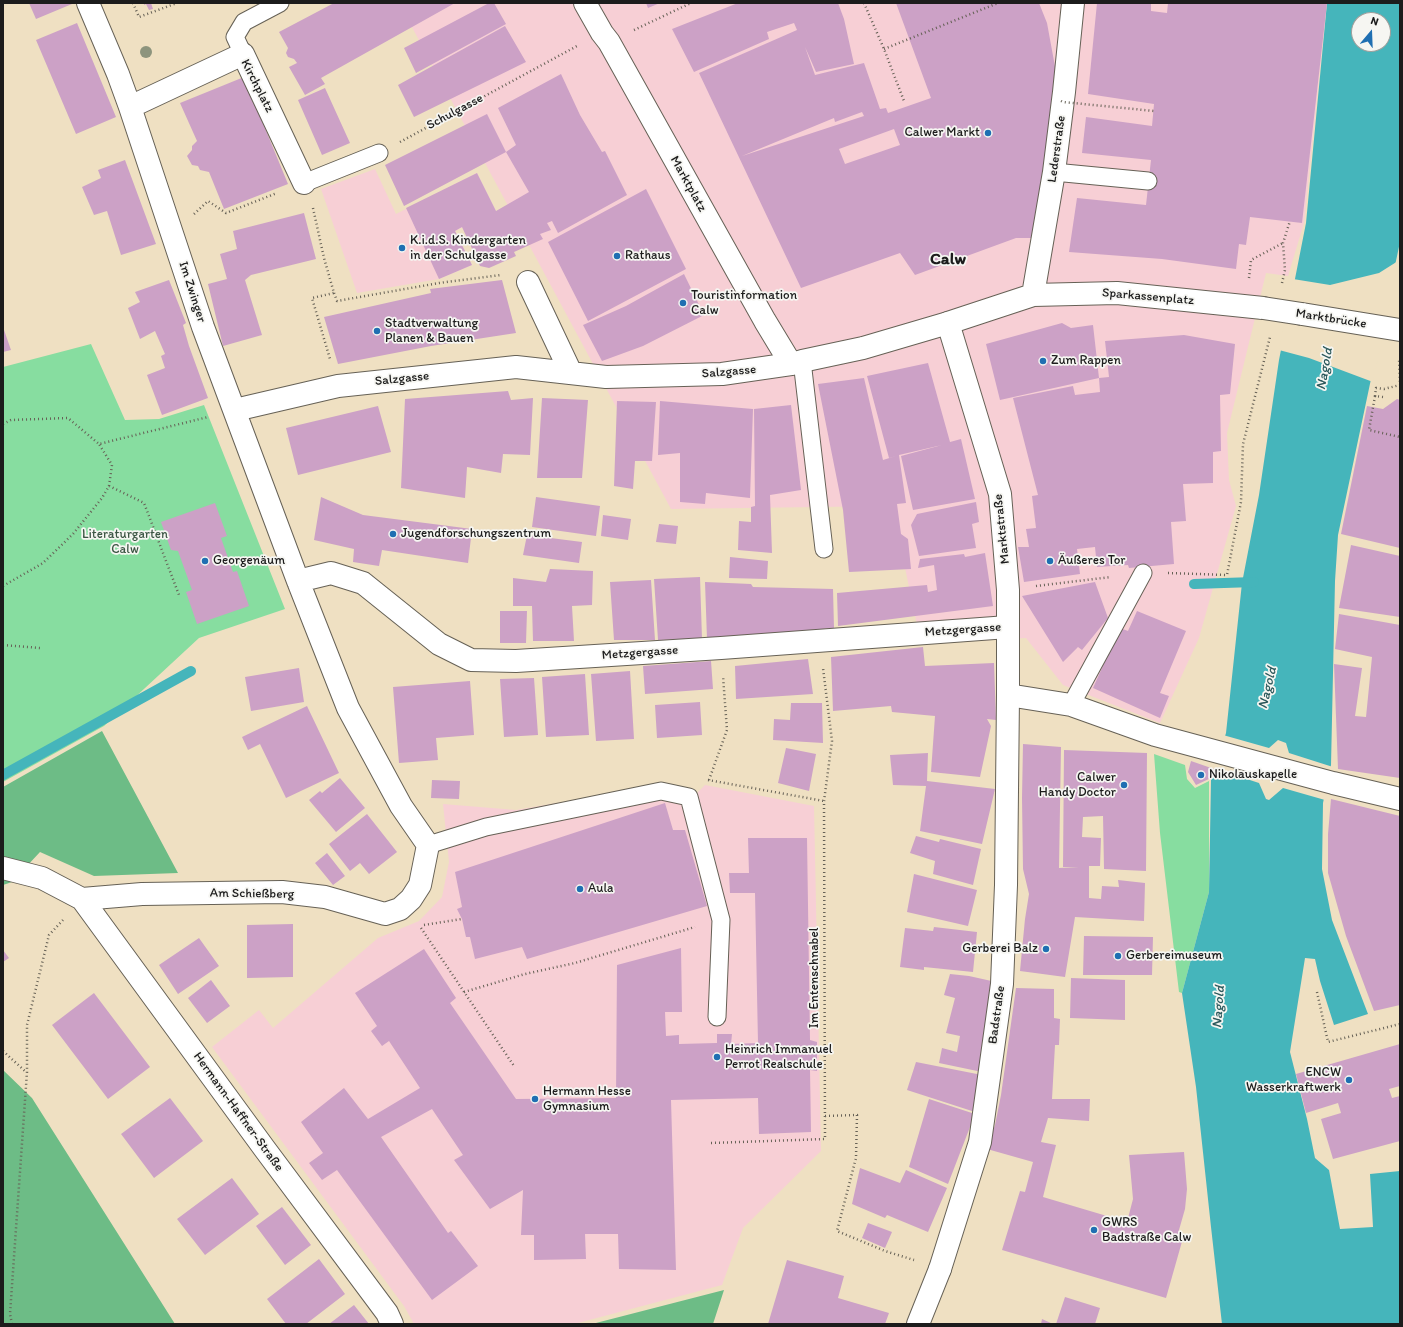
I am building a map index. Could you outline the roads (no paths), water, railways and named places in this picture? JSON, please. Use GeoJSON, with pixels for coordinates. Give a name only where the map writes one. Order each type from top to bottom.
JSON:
{"type":"FeatureCollection","features":[{"type":"Feature","properties":{"kind":"street","name":"Im Zwinger"},"geometry":{"type":"LineString","coordinates":[[88,3],[118,74],[130,107],[203,327],[298,581]]}},
{"type":"Feature","properties":{"kind":"street","name":"Marktplatz"},"geometry":{"type":"LineString","coordinates":[[585,3],[606,37],[765,321],[797,363]]}},
{"type":"Feature","properties":{"kind":"street","name":"Lederstraße"},"geometry":{"type":"LineString","coordinates":[[1033,295],[1054,172],[1073,3]]}},
{"type":"Feature","properties":{"kind":"street","name":"Kirchplatz"},"geometry":{"type":"LineString","coordinates":[[130,107],[243,54],[304,183]]}},
{"type":"Feature","properties":{"kind":"street"},"geometry":{"type":"LineString","coordinates":[[528,282],[571,373]]}},
{"type":"Feature","properties":{"kind":"street","name":"Sparkassenplatz"},"geometry":{"type":"LineString","coordinates":[[1033,295],[1117,293],[1263,308]]}},
{"type":"Feature","properties":{"kind":"street"},"geometry":{"type":"LineString","coordinates":[[797,363],[863,348],[948,323],[1033,295]]}},
{"type":"Feature","properties":{"kind":"street","name":"Marktbrücke"},"geometry":{"type":"LineString","coordinates":[[1263,308],[1396,330]]}},
{"type":"Feature","properties":{"kind":"street","name":"Marktstraße"},"geometry":{"type":"LineString","coordinates":[[948,323],[1000,494],[1008,590],[1008,694]]}},
{"type":"Feature","properties":{"kind":"street","name":"Salzgasse"},"geometry":{"type":"LineString","coordinates":[[235,410],[338,386],[516,367],[606,377],[722,374],[797,363]]}},
{"type":"Feature","properties":{"kind":"street","name":"Metzgergasse"},"geometry":{"type":"LineString","coordinates":[[298,581],[331,573],[363,583],[439,644],[471,660],[516,661],[1008,627]]}},
{"type":"Feature","properties":{"kind":"street"},"geometry":{"type":"LineString","coordinates":[[298,581],[348,708],[401,806],[428,845]]}},
{"type":"Feature","properties":{"kind":"street"},"geometry":{"type":"LineString","coordinates":[[1008,694],[1071,705],[1155,736],[1400,799]]}},
{"type":"Feature","properties":{"kind":"street","name":"Badstraße"},"geometry":{"type":"LineString","coordinates":[[918,1324],[940,1269],[980,1142],[1002,984],[1006,885],[1008,694]]}},
{"type":"Feature","properties":{"kind":"street","name":"Am Schießberg"},"geometry":{"type":"LineString","coordinates":[[82,899],[142,894],[282,892],[325,897],[385,914],[400,909],[411,900],[420,885],[428,845]]}},
{"type":"Feature","properties":{"kind":"street"},"geometry":{"type":"LineString","coordinates":[[3,868],[42,878],[82,899]]}},
{"type":"Feature","properties":{"kind":"street","name":"Hermann-Haffner-Straße"},"geometry":{"type":"LineString","coordinates":[[82,899],[255,1136],[387,1313],[392,1324]]}},
{"type":"Feature","properties":{"kind":"lane"},"geometry":{"type":"LineString","coordinates":[[243,54],[235,37],[244,22],[280,3]]}},
{"type":"Feature","properties":{"kind":"lane"},"geometry":{"type":"LineString","coordinates":[[304,183],[380,153]]}},
{"type":"Feature","properties":{"kind":"lane"},"geometry":{"type":"LineString","coordinates":[[1054,172],[1148,181]]}},
{"type":"Feature","properties":{"kind":"lane"},"geometry":{"type":"LineString","coordinates":[[797,363],[824,549]]}},
{"type":"Feature","properties":{"kind":"lane"},"geometry":{"type":"LineString","coordinates":[[1071,705],[1143,573]]}},
{"type":"Feature","properties":{"kind":"lane"},"geometry":{"type":"LineString","coordinates":[[428,845],[486,827],[661,791],[689,797],[721,920],[717,1017]]}},
{"type":"Feature","properties":{"kind":"water","name":"Nagold"},"geometry":{"type":"Polygon","coordinates":[[[1327,3],[1400,3],[1400,242],[1338,535],[1335,581],[1331,765],[1323,803],[1322,869],[1332,920],[1368,1014],[1334,1025],[1320,981],[1315,959],[1305,958],[1290,1052],[1315,1158],[1329,1170],[1340,1229],[1373,1227],[1370,1174],[1400,1171],[1400,1324],[1222,1324],[1196,1087],[1182,993],[1209,892],[1211,780],[1226,733],[1242,583],[1259,495],[1279,360],[1306,223],[1327,3]]]}},
{"type":"Feature","properties":{"kind":"waterway"},"geometry":{"type":"LineString","coordinates":[[1194,584],[1254,582]]}},
{"type":"Feature","properties":{"kind":"waterway"},"geometry":{"type":"LineString","coordinates":[[3,775],[191,671]]}},
{"type":"Feature","properties":{"kind":"place","name":"Calwer Markt"},"geometry":{"type":"Point","coordinates":[988,133]}},
{"type":"Feature","properties":{"kind":"place","name":"K.i.d.S. Kindergarten in der Schulgasse"},"geometry":{"type":"Point","coordinates":[402,248]}},
{"type":"Feature","properties":{"kind":"place","name":"Rathaus"},"geometry":{"type":"Point","coordinates":[617,256]}},
{"type":"Feature","properties":{"kind":"place","name":"Touristinformation Calw"},"geometry":{"type":"Point","coordinates":[683,303]}},
{"type":"Feature","properties":{"kind":"place","name":"Stadtverwaltung Planen & Bauen"},"geometry":{"type":"Point","coordinates":[377,331]}},
{"type":"Feature","properties":{"kind":"place","name":"Zum Rappen"},"geometry":{"type":"Point","coordinates":[1043,361]}},
{"type":"Feature","properties":{"kind":"place","name":"Jugendforschungszentrum"},"geometry":{"type":"Point","coordinates":[393,534]}},
{"type":"Feature","properties":{"kind":"place","name":"Georgenäum"},"geometry":{"type":"Point","coordinates":[205,561]}},
{"type":"Feature","properties":{"kind":"place","name":"Äußeres Tor"},"geometry":{"type":"Point","coordinates":[1050,561]}},
{"type":"Feature","properties":{"kind":"place","name":"Nikolauskapelle"},"geometry":{"type":"Point","coordinates":[1201,775]}},
{"type":"Feature","properties":{"kind":"place","name":"Calwer Handy Doctor"},"geometry":{"type":"Point","coordinates":[1124,785]}},
{"type":"Feature","properties":{"kind":"place","name":"Aula"},"geometry":{"type":"Point","coordinates":[580,889]}},
{"type":"Feature","properties":{"kind":"place","name":"Gerberei Balz"},"geometry":{"type":"Point","coordinates":[1046,949]}},
{"type":"Feature","properties":{"kind":"place","name":"Gerbereimuseum"},"geometry":{"type":"Point","coordinates":[1118,956]}},
{"type":"Feature","properties":{"kind":"place","name":"Heinrich Immanuel Perrot Realschule"},"geometry":{"type":"Point","coordinates":[717,1057]}},
{"type":"Feature","properties":{"kind":"place","name":"ENCW Wasserkraftwerk"},"geometry":{"type":"Point","coordinates":[1349,1080]}},
{"type":"Feature","properties":{"kind":"place","name":"Hermann Hesse Gymnasium"},"geometry":{"type":"Point","coordinates":[535,1099]}},
{"type":"Feature","properties":{"kind":"place","name":"GWRS Badstraße Calw"},"geometry":{"type":"Point","coordinates":[1094,1230]}},
{"type":"Feature","properties":{"kind":"district","name":"Calw"},"geometry":{"type":"Point","coordinates":[948,260]}},
{"type":"Feature","properties":{"kind":"park label","name":"Literaturgarten Calw"},"geometry":{"type":"Point","coordinates":[125,542]}}]}
